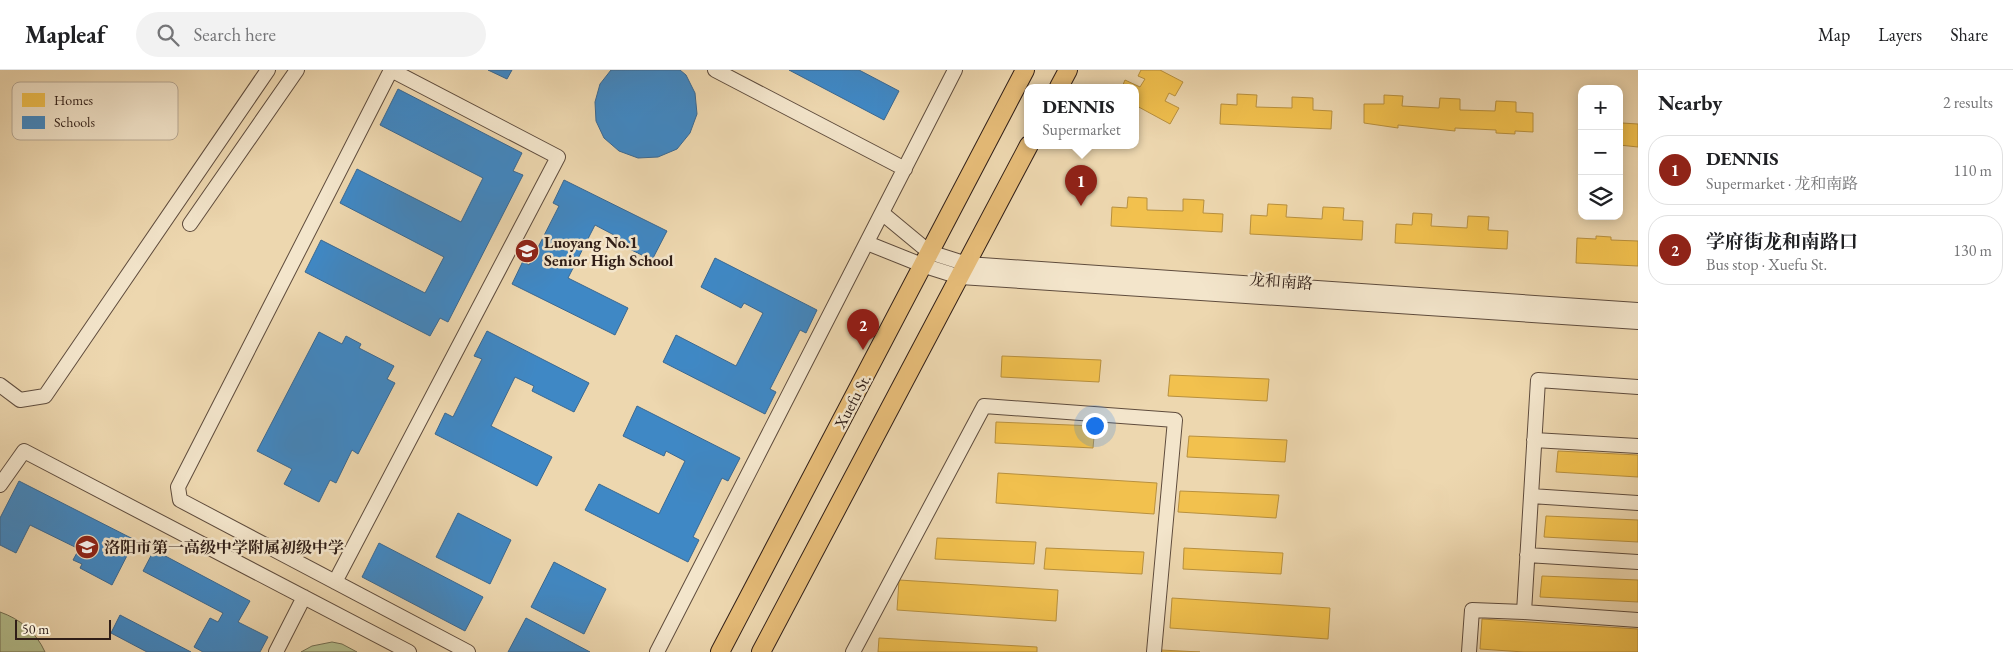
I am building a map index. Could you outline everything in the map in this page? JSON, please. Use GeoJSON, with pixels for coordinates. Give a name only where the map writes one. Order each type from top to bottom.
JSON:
{"type":"FeatureCollection","features":[{"type":"Feature","properties":{"kind":"main road","name":"Xuefu St."},"geometry":{"type":"LineString","coordinates":[[720,652],[1025,70]]}},
{"type":"Feature","properties":{"kind":"main road"},"geometry":{"type":"LineString","coordinates":[[1061,84],[1068,70]]}},
{"type":"Feature","properties":{"kind":"main road"},"geometry":{"type":"LineString","coordinates":[[761,652],[1027,149]]}},
{"type":"Feature","properties":{"kind":"street"},"geometry":{"type":"LineString","coordinates":[[0,385],[20,400],[45,396],[268,70]]}},
{"type":"Feature","properties":{"kind":"street"},"geometry":{"type":"LineString","coordinates":[[190,224],[297,70]]}},
{"type":"Feature","properties":{"kind":"street"},"geometry":{"type":"LineString","coordinates":[[335,582],[558,157],[391,70],[178,487],[180,500],[335,582],[468,652]]}},
{"type":"Feature","properties":{"kind":"street"},"geometry":{"type":"LineString","coordinates":[[714,70],[905,169]]}},
{"type":"Feature","properties":{"kind":"street"},"geometry":{"type":"LineString","coordinates":[[656,652],[956,70]]}},
{"type":"Feature","properties":{"kind":"street"},"geometry":{"type":"LineString","coordinates":[[882,213],[926,259]]}},
{"type":"Feature","properties":{"kind":"street","name":"龙和南路"},"geometry":{"type":"LineString","coordinates":[[867,243],[963,270],[1638,322]]}},
{"type":"Feature","properties":{"kind":"street","name":"龙和南路"},"geometry":{"type":"LineString","coordinates":[[963,270],[1638,310]]}},
{"type":"Feature","properties":{"kind":"street"},"geometry":{"type":"LineString","coordinates":[[1524,612],[1538,380],[1638,387]]}},
{"type":"Feature","properties":{"kind":"street"},"geometry":{"type":"LineString","coordinates":[[853,652],[984,406],[1175,420],[1154,652]]}},
{"type":"Feature","properties":{"kind":"street"},"geometry":{"type":"LineString","coordinates":[[1534,440],[1638,446]]}},
{"type":"Feature","properties":{"kind":"street"},"geometry":{"type":"LineString","coordinates":[[0,485],[24,450],[409,652]]}},
{"type":"Feature","properties":{"kind":"street"},"geometry":{"type":"LineString","coordinates":[[1531,496],[1638,503]]}},
{"type":"Feature","properties":{"kind":"street"},"geometry":{"type":"LineString","coordinates":[[1527,555],[1638,562]]}},
{"type":"Feature","properties":{"kind":"street"},"geometry":{"type":"LineString","coordinates":[[276,652],[304,598]]}},
{"type":"Feature","properties":{"kind":"street"},"geometry":{"type":"LineString","coordinates":[[1469,652],[1472,610],[1638,620]]}},
{"type":"Feature","properties":{"kind":"green space"},"geometry":{"type":"Polygon","coordinates":[[[0,612],[14,618],[27,627],[37,638],[45,652],[0,652],[0,612]]]}},
{"type":"Feature","properties":{"kind":"green space"},"geometry":{"type":"Polygon","coordinates":[[[332,642],[342,644],[357,652],[301,652],[312,646],[332,642]]]}},
{"type":"Feature","properties":{"kind":"building: Homes"},"geometry":{"type":"Polygon","coordinates":[[[1141,70],[1160,70],[1183,82],[1175,96],[1169,93],[1165,101],[1179,108],[1170,124],[1139,107],[1139,87],[1145,79],[1138,76],[1141,70]]]}},
{"type":"Feature","properties":{"kind":"building: Homes"},"geometry":{"type":"Polygon","coordinates":[[[1125,80],[1134,84],[1123,84],[1125,80]]]}},
{"type":"Feature","properties":{"kind":"building: Homes"},"geometry":{"type":"Polygon","coordinates":[[[1237,94],[1257,95],[1256,107],[1292,108],[1292,97],[1313,98],[1313,110],[1332,111],[1331,129],[1220,124],[1221,104],[1237,105],[1237,94]]]}},
{"type":"Feature","properties":{"kind":"building: Homes"},"geometry":{"type":"Polygon","coordinates":[[[1384,95],[1403,96],[1402,106],[1439,108],[1440,98],[1460,99],[1460,110],[1495,111],[1496,101],[1516,102],[1516,112],[1533,113],[1533,132],[1515,131],[1515,134],[1496,133],[1496,130],[1455,128],[1455,131],[1398,125],[1398,128],[1364,123],[1364,104],[1384,104],[1384,95]]]}},
{"type":"Feature","properties":{"kind":"building: Homes"},"geometry":{"type":"Polygon","coordinates":[[[1623,123],[1638,124],[1638,147],[1623,145],[1623,123]]]}},
{"type":"Feature","properties":{"kind":"building: Homes"},"geometry":{"type":"Polygon","coordinates":[[[1128,197],[1147,198],[1147,210],[1183,211],[1183,199],[1204,200],[1203,213],[1223,214],[1222,232],[1111,226],[1112,207],[1127,208],[1128,197]]]}},
{"type":"Feature","properties":{"kind":"building: Homes"},"geometry":{"type":"Polygon","coordinates":[[[1268,204],[1287,205],[1286,217],[1322,219],[1323,207],[1344,208],[1343,220],[1363,221],[1362,240],[1250,234],[1251,215],[1267,216],[1268,204]]]}},
{"type":"Feature","properties":{"kind":"building: Homes"},"geometry":{"type":"Polygon","coordinates":[[[1413,213],[1432,214],[1431,226],[1467,228],[1468,216],[1489,217],[1488,230],[1508,231],[1507,249],[1395,243],[1396,224],[1412,225],[1413,213]]]}},
{"type":"Feature","properties":{"kind":"building: Homes"},"geometry":{"type":"Polygon","coordinates":[[[1596,236],[1611,237],[1611,240],[1638,241],[1638,266],[1576,263],[1577,238],[1596,239],[1596,236]]]}},
{"type":"Feature","properties":{"kind":"building: Homes"},"geometry":{"type":"Polygon","coordinates":[[[1002,356],[1101,360],[1099,382],[1001,377],[1002,356]]]}},
{"type":"Feature","properties":{"kind":"building: Homes"},"geometry":{"type":"Polygon","coordinates":[[[1170,375],[1269,379],[1267,401],[1168,396],[1170,375]]]}},
{"type":"Feature","properties":{"kind":"building: Homes"},"geometry":{"type":"Polygon","coordinates":[[[996,422],[1095,426],[1093,448],[995,443],[996,422]]]}},
{"type":"Feature","properties":{"kind":"building: Homes"},"geometry":{"type":"Polygon","coordinates":[[[1189,436],[1287,440],[1285,462],[1187,457],[1189,436]]]}},
{"type":"Feature","properties":{"kind":"building: Homes"},"geometry":{"type":"Polygon","coordinates":[[[1558,451],[1638,455],[1638,477],[1556,472],[1558,451]]]}},
{"type":"Feature","properties":{"kind":"building: Homes"},"geometry":{"type":"Polygon","coordinates":[[[998,473],[1157,483],[1154,514],[996,503],[998,473]]]}},
{"type":"Feature","properties":{"kind":"building: Homes"},"geometry":{"type":"Polygon","coordinates":[[[1180,491],[1279,495],[1276,518],[1178,512],[1180,491]]]}},
{"type":"Feature","properties":{"kind":"building: Homes"},"geometry":{"type":"Polygon","coordinates":[[[1546,516],[1638,520],[1638,542],[1544,537],[1546,516]]]}},
{"type":"Feature","properties":{"kind":"building: Homes"},"geometry":{"type":"Polygon","coordinates":[[[937,538],[1036,542],[1034,564],[935,559],[937,538]]]}},
{"type":"Feature","properties":{"kind":"building: Homes"},"geometry":{"type":"Polygon","coordinates":[[[1046,548],[1144,552],[1142,574],[1044,569],[1046,548]]]}},
{"type":"Feature","properties":{"kind":"building: Homes"},"geometry":{"type":"Polygon","coordinates":[[[1184,548],[1283,553],[1281,574],[1183,569],[1184,548]]]}},
{"type":"Feature","properties":{"kind":"building: Homes"},"geometry":{"type":"Polygon","coordinates":[[[1542,576],[1638,580],[1638,602],[1540,597],[1542,576]]]}},
{"type":"Feature","properties":{"kind":"building: Homes"},"geometry":{"type":"Polygon","coordinates":[[[899,580],[1058,590],[1056,621],[897,610],[899,580]]]}},
{"type":"Feature","properties":{"kind":"building: Homes"},"geometry":{"type":"Polygon","coordinates":[[[1172,598],[1330,608],[1328,639],[1170,628],[1172,598]]]}},
{"type":"Feature","properties":{"kind":"building: Homes"},"geometry":{"type":"Polygon","coordinates":[[[1482,619],[1638,629],[1638,652],[1524,652],[1480,649],[1482,619]]]}},
{"type":"Feature","properties":{"kind":"building: Homes"},"geometry":{"type":"Polygon","coordinates":[[[879,638],[1037,647],[1037,652],[878,652],[879,638]]]}},
{"type":"Feature","properties":{"kind":"building: Homes"},"geometry":{"type":"Polygon","coordinates":[[[1161,650],[1200,652],[1161,652],[1161,650]]]}},
{"type":"Feature","properties":{"kind":"building: Schools"},"geometry":{"type":"Polygon","coordinates":[[[488,70],[512,70],[507,79],[488,70]]]}},
{"type":"Feature","properties":{"kind":"building: Schools"},"geometry":{"type":"Polygon","coordinates":[[[611,70],[680,70],[686,75],[695,93],[697,114],[690,133],[677,149],[658,157],[638,158],[619,151],[604,138],[596,121],[595,102],[600,84],[611,70]]]}},
{"type":"Feature","properties":{"kind":"building: Schools"},"geometry":{"type":"Polygon","coordinates":[[[789,70],[859,70],[899,91],[884,120],[789,70]]]}},
{"type":"Feature","properties":{"kind":"building: Schools"},"geometry":{"type":"Polygon","coordinates":[[[398,89],[522,153],[513,171],[523,175],[448,322],[440,318],[430,336],[305,272],[321,240],[425,293],[444,257],[340,203],[357,169],[461,222],[483,178],[380,125],[398,89]]]}},
{"type":"Feature","properties":{"kind":"building: Schools"},"geometry":{"type":"Polygon","coordinates":[[[564,180],[667,231],[652,260],[611,240],[614,235],[595,225],[568,278],[628,308],[615,335],[512,284],[523,261],[529,265],[559,206],[553,203],[564,180]]]}},
{"type":"Feature","properties":{"kind":"building: Schools"},"geometry":{"type":"Polygon","coordinates":[[[715,258],[817,310],[806,333],[800,330],[770,389],[776,392],[765,414],[663,362],[676,335],[736,366],[763,313],[744,303],[741,308],[701,287],[715,258]]]}},
{"type":"Feature","properties":{"kind":"building: Schools"},"geometry":{"type":"Polygon","coordinates":[[[487,331],[589,383],[574,412],[532,391],[534,386],[515,377],[491,426],[552,457],[537,486],[435,434],[445,413],[453,417],[482,359],[474,356],[487,331]]]}},
{"type":"Feature","properties":{"kind":"building: Schools"},"geometry":{"type":"Polygon","coordinates":[[[319,332],[342,344],[346,336],[361,344],[359,348],[394,366],[387,379],[395,383],[358,454],[352,450],[336,483],[330,480],[319,502],[284,484],[292,469],[257,451],[319,332]]]}},
{"type":"Feature","properties":{"kind":"building: Schools"},"geometry":{"type":"Polygon","coordinates":[[[637,406],[740,458],[728,481],[722,478],[693,537],[699,540],[688,562],[585,510],[599,484],[659,514],[685,461],[666,451],[664,456],[623,436],[637,406]]]}},
{"type":"Feature","properties":{"kind":"building: Schools"},"geometry":{"type":"Polygon","coordinates":[[[19,481],[135,540],[112,585],[80,568],[82,564],[73,560],[79,549],[30,525],[16,553],[0,545],[0,518],[19,481]]]}},
{"type":"Feature","properties":{"kind":"building: Schools"},"geometry":{"type":"Polygon","coordinates":[[[458,513],[511,540],[490,584],[436,557],[458,513]]]}},
{"type":"Feature","properties":{"kind":"building: Schools"},"geometry":{"type":"Polygon","coordinates":[[[379,543],[483,597],[465,631],[362,577],[379,543]]]}},
{"type":"Feature","properties":{"kind":"building: Schools"},"geometry":{"type":"Polygon","coordinates":[[[154,550],[250,601],[238,622],[268,637],[260,652],[203,652],[194,647],[210,618],[218,622],[223,613],[143,571],[154,550]]]}},
{"type":"Feature","properties":{"kind":"building: Schools"},"geometry":{"type":"Polygon","coordinates":[[[554,562],[606,589],[584,634],[531,607],[554,562]]]}},
{"type":"Feature","properties":{"kind":"building: Schools"},"geometry":{"type":"Polygon","coordinates":[[[120,615],[191,652],[147,652],[111,633],[120,615]]]}},
{"type":"Feature","properties":{"kind":"building: Schools"},"geometry":{"type":"Polygon","coordinates":[[[526,618],[590,652],[508,652],[526,618]]]}},
{"type":"Feature","properties":{"kind":"place","name":"DENNIS"},"geometry":{"type":"Point","coordinates":[1081,206]}},
{"type":"Feature","properties":{"kind":"place","name":"Luoyang No.1 Senior High School"},"geometry":{"type":"Point","coordinates":[527,251]}},
{"type":"Feature","properties":{"kind":"place","name":"学府街龙和南路口"},"geometry":{"type":"Point","coordinates":[863,350]}},
{"type":"Feature","properties":{"kind":"place","name":"洛阳市第一高级中学附属初级中学"},"geometry":{"type":"Point","coordinates":[87,547]}}]}
